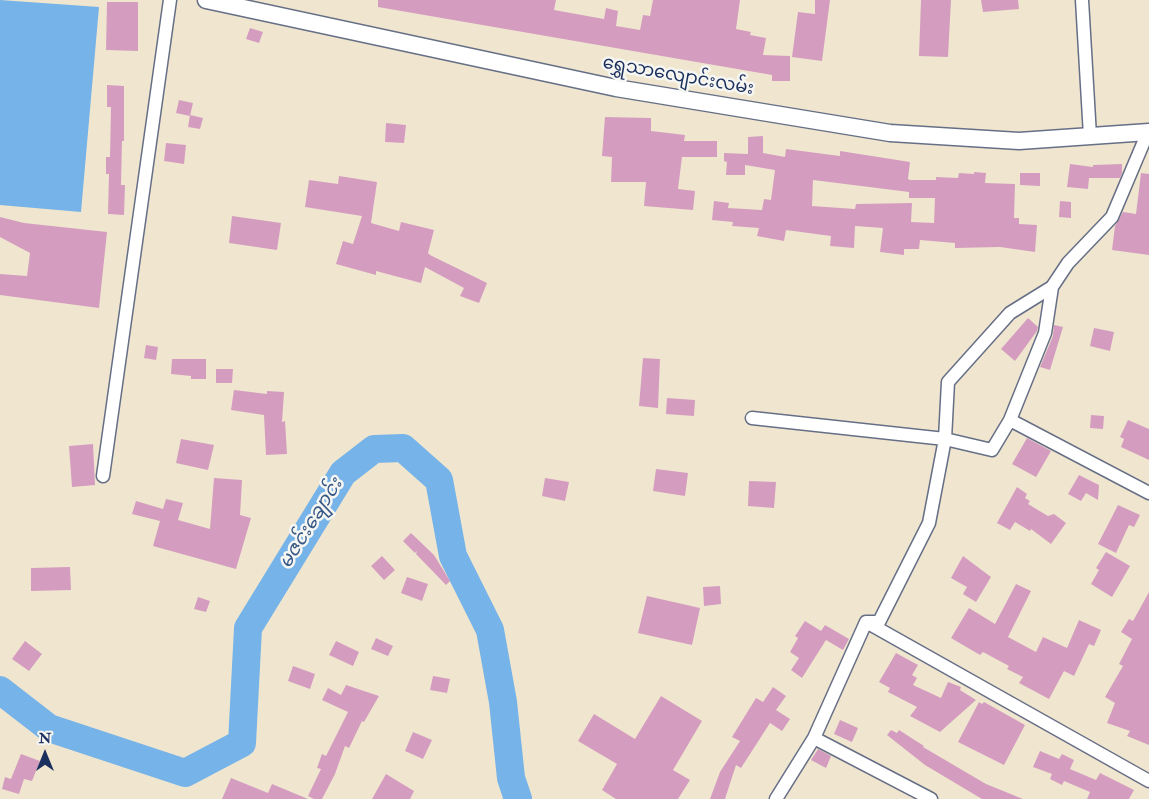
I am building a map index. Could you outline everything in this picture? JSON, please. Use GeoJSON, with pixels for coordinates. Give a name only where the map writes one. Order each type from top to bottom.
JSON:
{"type":"FeatureCollection","features":[{"type":"Feature","properties":{"kind":"street"},"geometry":{"type":"LineString","coordinates":[[103,476],[170,0]]}},
{"type":"Feature","properties":{"kind":"street","name":"ရွှေသာလျောင်းလမ်း"},"geometry":{"type":"LineString","coordinates":[[206,0],[616,88],[880,131],[1018,141],[1149,132]]}},
{"type":"Feature","properties":{"kind":"street"},"geometry":{"type":"LineString","coordinates":[[1082,0],[1090,136]]}},
{"type":"Feature","properties":{"kind":"street"},"geometry":{"type":"LineString","coordinates":[[866,622],[879,622],[928,523],[945,439],[948,382],[1010,313],[1052,287],[1068,263],[1112,217],[1149,132]]}},
{"type":"Feature","properties":{"kind":"street"},"geometry":{"type":"LineString","coordinates":[[752,418],[945,439],[992,450],[1010,420],[1045,333],[1052,287]]}},
{"type":"Feature","properties":{"kind":"street"},"geometry":{"type":"LineString","coordinates":[[1010,420],[1149,493]]}},
{"type":"Feature","properties":{"kind":"street"},"geometry":{"type":"LineString","coordinates":[[776,799],[814,738],[866,622]]}},
{"type":"Feature","properties":{"kind":"street"},"geometry":{"type":"LineString","coordinates":[[866,622],[1149,781]]}},
{"type":"Feature","properties":{"kind":"street"},"geometry":{"type":"LineString","coordinates":[[814,738],[931,799]]}},
{"type":"Feature","properties":{"kind":"water"},"geometry":{"type":"Polygon","coordinates":[[[0,0],[99,7],[81,212],[0,205],[0,0]]]}},
{"type":"Feature","properties":{"kind":"building"},"geometry":{"type":"Polygon","coordinates":[[[378,0],[556,0],[554,10],[604,19],[606,8],[618,11],[616,26],[640,30],[643,15],[650,16],[653,0],[740,0],[736,29],[751,32],[750,35],[766,38],[763,55],[790,56],[790,81],[772,81],[772,75],[378,7],[378,0]]]}},
{"type":"Feature","properties":{"kind":"building"},"geometry":{"type":"Polygon","coordinates":[[[815,0],[830,0],[822,61],[792,57],[798,12],[815,14],[815,0]]]}},
{"type":"Feature","properties":{"kind":"building"},"geometry":{"type":"Polygon","coordinates":[[[921,0],[951,0],[948,57],[919,56],[921,0]]]}},
{"type":"Feature","properties":{"kind":"building"},"geometry":{"type":"Polygon","coordinates":[[[981,0],[1018,0],[1019,9],[983,12],[981,0]]]}},
{"type":"Feature","properties":{"kind":"building"},"geometry":{"type":"Polygon","coordinates":[[[107,2],[138,2],[138,51],[106,50],[107,2]]]}},
{"type":"Feature","properties":{"kind":"building"},"geometry":{"type":"Polygon","coordinates":[[[250,28],[263,32],[259,43],[246,39],[250,28]]]}},
{"type":"Feature","properties":{"kind":"building"},"geometry":{"type":"Polygon","coordinates":[[[107,85],[124,86],[124,141],[122,141],[121,185],[125,185],[124,215],[108,214],[109,174],[106,174],[106,157],[110,157],[111,107],[107,107],[107,85]]]}},
{"type":"Feature","properties":{"kind":"building"},"geometry":{"type":"Polygon","coordinates":[[[179,100],[193,103],[190,116],[176,113],[179,100]]]}},
{"type":"Feature","properties":{"kind":"building"},"geometry":{"type":"Polygon","coordinates":[[[190,115],[203,118],[200,129],[188,127],[190,115]]]}},
{"type":"Feature","properties":{"kind":"building"},"geometry":{"type":"Polygon","coordinates":[[[605,117],[651,118],[651,131],[685,135],[684,141],[717,141],[717,157],[682,157],[678,189],[695,191],[693,210],[644,206],[646,182],[611,182],[612,157],[602,156],[605,117]]]}},
{"type":"Feature","properties":{"kind":"building"},"geometry":{"type":"Polygon","coordinates":[[[386,123],[406,125],[404,143],[385,142],[386,123]]]}},
{"type":"Feature","properties":{"kind":"building"},"geometry":{"type":"Polygon","coordinates":[[[763,136],[763,153],[785,157],[786,149],[840,156],[840,151],[910,162],[908,179],[910,180],[936,180],[936,177],[958,178],[959,173],[974,174],[974,172],[986,173],[985,183],[1015,184],[1014,218],[1019,218],[1019,224],[1037,225],[1035,252],[1000,247],[955,248],[955,243],[920,240],[919,249],[904,249],[904,255],[880,252],[883,228],[855,226],[854,248],[830,246],[831,236],[786,230],[784,241],[757,236],[759,228],[732,226],[733,222],[712,220],[714,201],[729,203],[728,208],[762,210],[764,199],[771,200],[775,170],[745,165],[745,175],[726,175],[727,162],[724,161],[724,153],[748,154],[748,137],[763,136]],[[813,180],[812,206],[855,209],[856,204],[912,203],[911,222],[934,223],[935,198],[909,198],[909,192],[813,180]]]}},
{"type":"Feature","properties":{"kind":"building"},"geometry":{"type":"Polygon","coordinates":[[[166,143],[186,145],[184,164],[164,161],[166,143]]]}},
{"type":"Feature","properties":{"kind":"building"},"geometry":{"type":"Polygon","coordinates":[[[1070,164],[1093,167],[1093,165],[1122,164],[1122,173],[1120,178],[1089,178],[1088,189],[1067,187],[1070,164]]]}},
{"type":"Feature","properties":{"kind":"building"},"geometry":{"type":"Polygon","coordinates":[[[1020,173],[1040,173],[1040,186],[1020,185],[1020,173]]]}},
{"type":"Feature","properties":{"kind":"building"},"geometry":{"type":"Polygon","coordinates":[[[1141,173],[1149,174],[1149,255],[1112,250],[1115,226],[1123,212],[1136,214],[1141,173]]]}},
{"type":"Feature","properties":{"kind":"building"},"geometry":{"type":"Polygon","coordinates":[[[339,176],[377,182],[371,223],[399,231],[401,222],[434,230],[428,253],[430,255],[487,283],[479,303],[460,296],[464,288],[425,267],[421,283],[376,271],[376,275],[336,264],[343,241],[353,244],[362,216],[305,207],[309,180],[338,184],[339,176]]]}},
{"type":"Feature","properties":{"kind":"building"},"geometry":{"type":"Polygon","coordinates":[[[1060,201],[1071,202],[1071,218],[1059,217],[1060,201]]]}},
{"type":"Feature","properties":{"kind":"building"},"geometry":{"type":"Polygon","coordinates":[[[232,216],[281,223],[277,250],[229,243],[232,216]]]}},
{"type":"Feature","properties":{"kind":"building"},"geometry":{"type":"Polygon","coordinates":[[[0,217],[24,223],[107,232],[99,308],[0,295],[0,274],[27,276],[30,253],[0,237],[0,217]]]}},
{"type":"Feature","properties":{"kind":"building"},"geometry":{"type":"Polygon","coordinates":[[[1028,318],[1038,327],[1037,331],[1015,361],[1001,349],[1028,318]]]}},
{"type":"Feature","properties":{"kind":"building"},"geometry":{"type":"Polygon","coordinates":[[[1054,325],[1063,327],[1050,370],[1040,367],[1053,336],[1054,325]]]}},
{"type":"Feature","properties":{"kind":"building"},"geometry":{"type":"Polygon","coordinates":[[[1094,328],[1114,332],[1110,351],[1090,346],[1094,328]]]}},
{"type":"Feature","properties":{"kind":"building"},"geometry":{"type":"Polygon","coordinates":[[[146,345],[158,347],[156,360],[144,358],[146,345]]]}},
{"type":"Feature","properties":{"kind":"building"},"geometry":{"type":"Polygon","coordinates":[[[643,358],[660,359],[658,408],[639,406],[643,358]]]}},
{"type":"Feature","properties":{"kind":"building"},"geometry":{"type":"Polygon","coordinates":[[[172,359],[206,359],[206,379],[191,379],[191,376],[171,374],[172,359]]]}},
{"type":"Feature","properties":{"kind":"building"},"geometry":{"type":"Polygon","coordinates":[[[216,369],[233,369],[232,383],[216,383],[216,369]]]}},
{"type":"Feature","properties":{"kind":"building"},"geometry":{"type":"Polygon","coordinates":[[[234,390],[267,394],[267,391],[284,392],[282,422],[285,421],[287,454],[266,455],[264,415],[231,410],[234,390]]]}},
{"type":"Feature","properties":{"kind":"building"},"geometry":{"type":"Polygon","coordinates":[[[667,398],[695,400],[694,416],[666,414],[667,398]]]}},
{"type":"Feature","properties":{"kind":"building"},"geometry":{"type":"Polygon","coordinates":[[[1091,415],[1104,416],[1103,429],[1090,428],[1091,415]]]}},
{"type":"Feature","properties":{"kind":"building"},"geometry":{"type":"Polygon","coordinates":[[[1128,420],[1149,429],[1149,460],[1121,447],[1124,439],[1120,437],[1128,420]]]}},
{"type":"Feature","properties":{"kind":"building"},"geometry":{"type":"Polygon","coordinates":[[[1027,438],[1051,451],[1036,477],[1012,464],[1027,438]]]}},
{"type":"Feature","properties":{"kind":"building"},"geometry":{"type":"Polygon","coordinates":[[[181,439],[214,445],[208,470],[176,463],[181,439]]]}},
{"type":"Feature","properties":{"kind":"building"},"geometry":{"type":"Polygon","coordinates":[[[93,444],[95,485],[72,487],[69,446],[93,444]]]}},
{"type":"Feature","properties":{"kind":"building"},"geometry":{"type":"Polygon","coordinates":[[[656,469],[688,473],[685,496],[653,491],[656,469]]]}},
{"type":"Feature","properties":{"kind":"building"},"geometry":{"type":"Polygon","coordinates":[[[1079,475],[1099,485],[1098,500],[1086,493],[1081,501],[1068,494],[1079,475]]]}},
{"type":"Feature","properties":{"kind":"building"},"geometry":{"type":"Polygon","coordinates":[[[214,478],[242,480],[240,515],[251,518],[236,569],[153,546],[160,521],[132,514],[136,501],[163,509],[166,499],[183,503],[178,520],[210,529],[214,478]]]}},
{"type":"Feature","properties":{"kind":"building"},"geometry":{"type":"Polygon","coordinates":[[[545,478],[569,482],[565,501],[542,496],[545,478]]]}},
{"type":"Feature","properties":{"kind":"building"},"geometry":{"type":"Polygon","coordinates":[[[749,481],[776,482],[774,508],[748,506],[749,481]]]}},
{"type":"Feature","properties":{"kind":"building"},"geometry":{"type":"Polygon","coordinates":[[[1017,487],[1027,494],[1025,498],[1030,501],[1028,504],[1048,516],[1054,514],[1066,523],[1051,544],[1031,529],[1030,531],[1015,522],[1010,530],[997,523],[1017,487]]]}},
{"type":"Feature","properties":{"kind":"building"},"geometry":{"type":"Polygon","coordinates":[[[1118,505],[1140,515],[1134,527],[1129,525],[1116,553],[1098,544],[1118,505]]]}},
{"type":"Feature","properties":{"kind":"building"},"geometry":{"type":"Polygon","coordinates":[[[411,533],[434,555],[450,581],[446,585],[416,554],[417,551],[415,553],[403,541],[411,533]]]}},
{"type":"Feature","properties":{"kind":"building"},"geometry":{"type":"Polygon","coordinates":[[[1106,552],[1130,566],[1112,597],[1091,584],[1099,570],[1096,568],[1106,552]]]}},
{"type":"Feature","properties":{"kind":"building"},"geometry":{"type":"Polygon","coordinates":[[[382,556],[395,570],[384,580],[371,566],[382,556]]]}},
{"type":"Feature","properties":{"kind":"building"},"geometry":{"type":"Polygon","coordinates":[[[963,556],[991,577],[976,602],[963,594],[967,587],[951,578],[963,556]]]}},
{"type":"Feature","properties":{"kind":"building"},"geometry":{"type":"Polygon","coordinates":[[[70,567],[71,590],[31,591],[31,568],[70,567]]]}},
{"type":"Feature","properties":{"kind":"building"},"geometry":{"type":"Polygon","coordinates":[[[407,577],[428,584],[422,601],[401,593],[407,577]]]}},
{"type":"Feature","properties":{"kind":"building"},"geometry":{"type":"Polygon","coordinates":[[[1016,584],[1031,591],[1008,637],[1036,652],[1043,637],[1067,648],[1079,620],[1101,630],[1094,646],[1089,644],[1074,676],[1064,671],[1049,699],[1019,683],[1023,677],[1007,669],[1009,666],[983,652],[980,655],[951,638],[969,608],[995,624],[1016,584]]]}},
{"type":"Feature","properties":{"kind":"building"},"geometry":{"type":"Polygon","coordinates":[[[720,586],[721,604],[704,606],[703,587],[720,586]]]}},
{"type":"Feature","properties":{"kind":"building"},"geometry":{"type":"Polygon","coordinates":[[[1149,592],[1149,745],[1127,736],[1130,731],[1107,723],[1115,703],[1105,697],[1123,666],[1119,664],[1132,639],[1121,632],[1129,619],[1133,621],[1149,592]]]}},
{"type":"Feature","properties":{"kind":"building"},"geometry":{"type":"Polygon","coordinates":[[[647,596],[700,608],[692,645],[638,633],[647,596]]]}},
{"type":"Feature","properties":{"kind":"building"},"geometry":{"type":"Polygon","coordinates":[[[198,597],[210,601],[206,612],[194,609],[198,597]]]}},
{"type":"Feature","properties":{"kind":"building"},"geometry":{"type":"Polygon","coordinates":[[[805,621],[821,631],[825,625],[849,639],[843,650],[826,640],[802,678],[791,670],[799,658],[790,652],[798,638],[795,636],[805,621]]]}},
{"type":"Feature","properties":{"kind":"building"},"geometry":{"type":"Polygon","coordinates":[[[376,638],[393,646],[388,656],[371,649],[376,638]]]}},
{"type":"Feature","properties":{"kind":"building"},"geometry":{"type":"Polygon","coordinates":[[[25,641],[42,654],[29,671],[12,659],[25,641]]]}},
{"type":"Feature","properties":{"kind":"building"},"geometry":{"type":"Polygon","coordinates":[[[336,641],[359,652],[353,666],[329,655],[336,641]]]}},
{"type":"Feature","properties":{"kind":"building"},"geometry":{"type":"Polygon","coordinates":[[[896,653],[918,665],[912,675],[917,678],[913,685],[941,698],[948,682],[961,687],[960,690],[976,700],[940,732],[910,716],[917,707],[888,692],[890,688],[879,682],[896,653]]]}},
{"type":"Feature","properties":{"kind":"building"},"geometry":{"type":"Polygon","coordinates":[[[293,666],[315,674],[310,689],[288,681],[293,666]]]}},
{"type":"Feature","properties":{"kind":"building"},"geometry":{"type":"Polygon","coordinates":[[[433,676],[450,679],[447,693],[430,690],[433,676]]]}},
{"type":"Feature","properties":{"kind":"building"},"geometry":{"type":"Polygon","coordinates":[[[346,685],[379,696],[364,722],[362,721],[349,748],[345,746],[335,774],[322,799],[314,799],[308,796],[321,769],[317,768],[322,754],[326,756],[348,712],[322,700],[328,688],[341,695],[346,685]]]}},
{"type":"Feature","properties":{"kind":"building"},"geometry":{"type":"Polygon","coordinates":[[[773,687],[786,696],[776,710],[790,719],[782,731],[770,723],[741,768],[736,765],[725,799],[710,799],[720,772],[740,741],[732,737],[756,698],[763,702],[773,687]]]}},
{"type":"Feature","properties":{"kind":"building"},"geometry":{"type":"Polygon","coordinates":[[[661,696],[702,721],[673,770],[690,780],[678,799],[616,799],[602,790],[617,764],[578,741],[594,714],[635,739],[661,696]]]}},
{"type":"Feature","properties":{"kind":"building"},"geometry":{"type":"Polygon","coordinates":[[[979,702],[982,704],[984,702],[1025,725],[1004,765],[958,742],[979,702]]]}},
{"type":"Feature","properties":{"kind":"building"},"geometry":{"type":"Polygon","coordinates":[[[840,720],[858,728],[852,742],[834,734],[840,720]]]}},
{"type":"Feature","properties":{"kind":"building"},"geometry":{"type":"Polygon","coordinates":[[[891,730],[897,733],[899,730],[923,747],[986,784],[1023,799],[982,799],[925,765],[887,735],[891,730]]]}},
{"type":"Feature","properties":{"kind":"building"},"geometry":{"type":"Polygon","coordinates":[[[413,732],[432,740],[423,759],[405,751],[413,732]]]}},
{"type":"Feature","properties":{"kind":"building"},"geometry":{"type":"Polygon","coordinates":[[[818,749],[831,756],[826,768],[811,760],[818,749]]]}},
{"type":"Feature","properties":{"kind":"building"},"geometry":{"type":"Polygon","coordinates":[[[1040,751],[1059,759],[1062,754],[1074,760],[1070,769],[1096,780],[1100,773],[1134,790],[1129,799],[1087,799],[1090,792],[1064,781],[1062,785],[1050,779],[1052,774],[1033,767],[1040,751]]]}},
{"type":"Feature","properties":{"kind":"building"},"geometry":{"type":"Polygon","coordinates":[[[21,754],[40,761],[32,781],[24,779],[19,794],[2,789],[5,777],[11,779],[21,754]]]}},
{"type":"Feature","properties":{"kind":"building"},"geometry":{"type":"Polygon","coordinates":[[[386,774],[414,791],[410,799],[372,799],[386,774]]]}},
{"type":"Feature","properties":{"kind":"building"},"geometry":{"type":"Polygon","coordinates":[[[231,778],[268,793],[272,784],[308,799],[222,799],[231,778]]]}},
{"type":"Feature","properties":{"kind":"waterway","name":"မဇင်းချောင်း"},"geometry":{"type":"LineString","coordinates":[[0,690],[49,728],[185,773],[242,743],[248,628],[343,473],[374,449],[403,448],[439,480],[453,556],[490,630],[503,702],[511,778],[518,799]]}}]}
